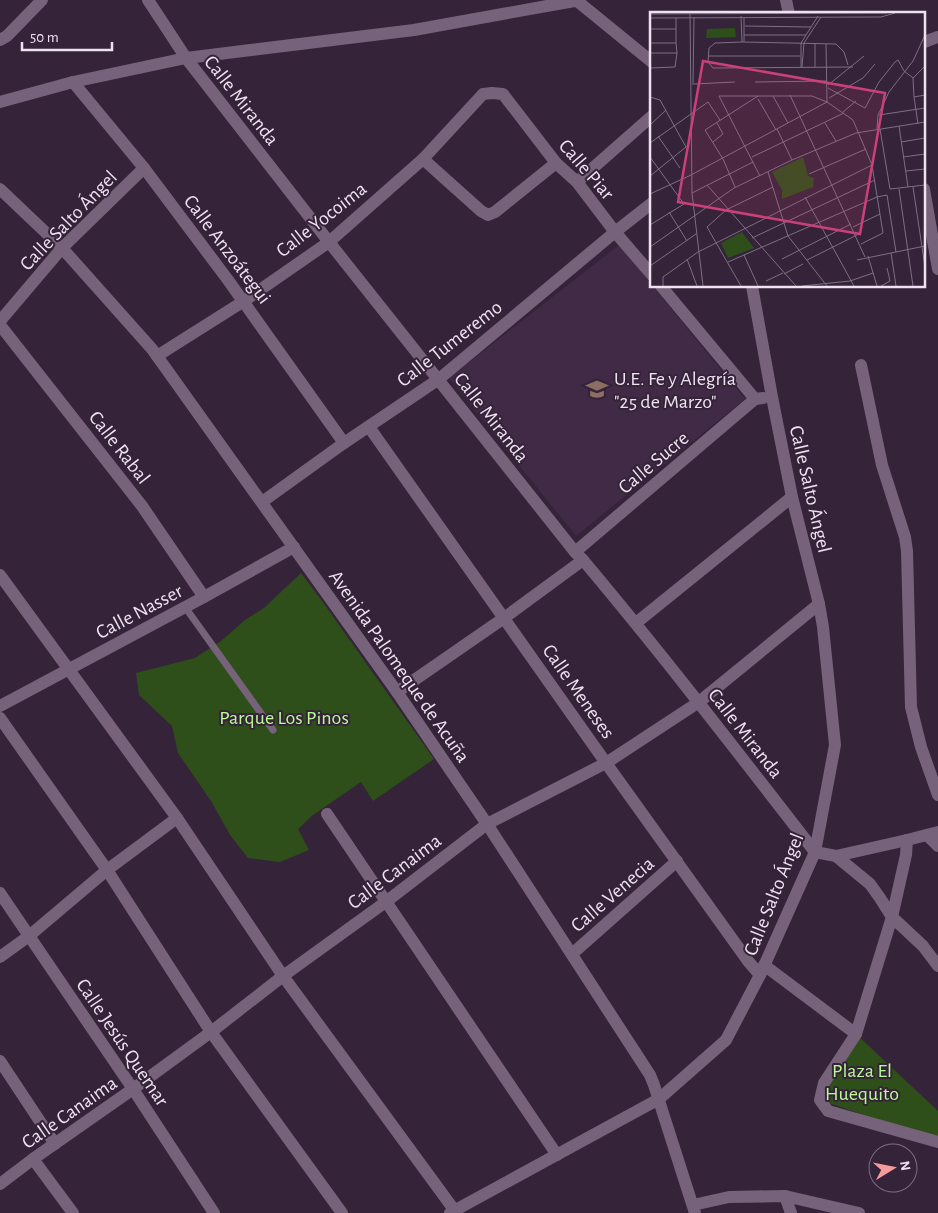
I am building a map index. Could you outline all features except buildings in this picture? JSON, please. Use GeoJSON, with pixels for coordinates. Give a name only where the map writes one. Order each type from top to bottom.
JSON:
{"type":"FeatureCollection","features":[{"type":"Feature","properties":{"kind":"street"},"geometry":{"type":"LineString","coordinates":[[0,40],[7,36],[42,0]]}},
{"type":"Feature","properties":{"kind":"street","name":"Calle Miranda"},"geometry":{"type":"LineString","coordinates":[[148,0],[186,58],[329,242],[579,556],[699,702],[815,852]]}},
{"type":"Feature","properties":{"kind":"street"},"geometry":{"type":"LineString","coordinates":[[0,102],[73,82],[186,58],[414,30],[577,0],[650,60]]}},
{"type":"Feature","properties":{"kind":"street"},"geometry":{"type":"LineString","coordinates":[[926,41],[938,36]]}},
{"type":"Feature","properties":{"kind":"street","name":"Calle Anzoátegui"},"geometry":{"type":"LineString","coordinates":[[73,82],[144,168],[244,301],[344,443]]}},
{"type":"Feature","properties":{"kind":"street","name":"Calle Yocoima"},"geometry":{"type":"LineString","coordinates":[[157,356],[244,301],[329,242],[423,159],[483,94],[492,93]]}},
{"type":"Feature","properties":{"kind":"street","name":"Calle Piar"},"geometry":{"type":"LineString","coordinates":[[492,93],[502,94],[556,163],[577,182],[650,273]]}},
{"type":"Feature","properties":{"kind":"street"},"geometry":{"type":"LineString","coordinates":[[577,182],[650,118]]}},
{"type":"Feature","properties":{"kind":"street"},"geometry":{"type":"LineString","coordinates":[[423,159],[481,211],[488,215],[495,212],[556,163]]}},
{"type":"Feature","properties":{"kind":"street","name":"Calle Salto Ángel"},"geometry":{"type":"LineString","coordinates":[[0,323],[62,248],[144,168]]}},
{"type":"Feature","properties":{"kind":"street","name":"Avenida Palomeque de Acuña"},"geometry":{"type":"LineString","coordinates":[[0,189],[62,248],[157,356],[397,692],[487,824],[650,1075],[694,1209]]}},
{"type":"Feature","properties":{"kind":"street"},"geometry":{"type":"LineString","coordinates":[[926,200],[938,269]]}},
{"type":"Feature","properties":{"kind":"street","name":"Calle Tumeremo"},"geometry":{"type":"LineString","coordinates":[[262,502],[344,443],[439,379],[650,206]]}},
{"type":"Feature","properties":{"kind":"street"},"geometry":{"type":"LineString","coordinates":[[663,288],[755,399],[772,397]]}},
{"type":"Feature","properties":{"kind":"street","name":"Calle Salto Ángel"},"geometry":{"type":"LineString","coordinates":[[452,1212],[658,1099],[726,1040],[762,970],[815,852],[835,745],[823,627],[792,497],[752,288]]}},
{"type":"Feature","properties":{"kind":"street","name":"Calle Rabal"},"geometry":{"type":"LineString","coordinates":[[0,323],[142,506],[204,598]]}},
{"type":"Feature","properties":{"kind":"street"},"geometry":{"type":"LineString","coordinates":[[861,364],[882,465],[908,551],[911,707],[920,747],[938,795]]}},
{"type":"Feature","properties":{"kind":"street","name":"Calle Sucre"},"geometry":{"type":"LineString","coordinates":[[397,692],[504,618],[579,556],[755,399]]}},
{"type":"Feature","properties":{"kind":"street","name":"Calle Meneses"},"geometry":{"type":"LineString","coordinates":[[370,427],[748,961],[856,1034]]}},
{"type":"Feature","properties":{"kind":"street"},"geometry":{"type":"LineString","coordinates":[[636,623],[792,497]]}},
{"type":"Feature","properties":{"kind":"street","name":"Calle Nasser"},"geometry":{"type":"LineString","coordinates":[[0,706],[204,598],[294,547]]}},
{"type":"Feature","properties":{"kind":"street"},"geometry":{"type":"LineString","coordinates":[[0,575],[177,818],[283,976],[452,1212]]}},
{"type":"Feature","properties":{"kind":"street","name":"Calle Canaima"},"geometry":{"type":"LineString","coordinates":[[0,1184],[211,1032],[487,824],[606,762],[699,702],[819,604]]}},
{"type":"Feature","properties":{"kind":"street"},"geometry":{"type":"LineString","coordinates":[[0,718],[107,870],[211,1032],[342,1213]]}},
{"type":"Feature","properties":{"kind":"street"},"geometry":{"type":"LineString","coordinates":[[327,814],[557,1155]]}},
{"type":"Feature","properties":{"kind":"street"},"geometry":{"type":"LineString","coordinates":[[0,957],[29,936],[107,870],[177,818]]}},
{"type":"Feature","properties":{"kind":"street"},"geometry":{"type":"LineString","coordinates":[[815,852],[836,856],[932,834],[938,846]]}},
{"type":"Feature","properties":{"kind":"street"},"geometry":{"type":"LineString","coordinates":[[907,840],[906,855],[892,917],[856,1034],[824,1083],[820,1100],[828,1111],[938,1142]]}},
{"type":"Feature","properties":{"kind":"street"},"geometry":{"type":"LineString","coordinates":[[836,856],[870,884],[892,917],[923,946],[938,966]]}},
{"type":"Feature","properties":{"kind":"street","name":"Calle Venecia"},"geometry":{"type":"LineString","coordinates":[[572,954],[678,861]]}},
{"type":"Feature","properties":{"kind":"street","name":"Calle Jesús Quemar"},"geometry":{"type":"LineString","coordinates":[[0,893],[133,1089],[214,1213]]}},
{"type":"Feature","properties":{"kind":"street"},"geometry":{"type":"LineString","coordinates":[[0,1061],[55,1144]]}},
{"type":"Feature","properties":{"kind":"street"},"geometry":{"type":"LineString","coordinates":[[33,1159],[73,1213]]}},
{"type":"Feature","properties":{"kind":"street"},"geometry":{"type":"LineString","coordinates":[[785,1196],[791,1213]]}},
{"type":"Feature","properties":{"kind":"street"},"geometry":{"type":"LineString","coordinates":[[694,1209],[729,1198],[785,1196],[859,1213]]}},
{"type":"Feature","properties":{"kind":"lane"},"geometry":{"type":"LineString","coordinates":[[185,607],[273,730]]}},
{"type":"Feature","properties":{"kind":"shaded area","name":"U.E. Fe y Alegría \"25 de Marzo\""},"geometry":{"type":"Polygon","coordinates":[[[619,245],[650,283],[650,288],[654,288],[745,399],[576,536],[449,378],[619,245]]]}},
{"type":"Feature","properties":{"kind":"green space","name":"Parque Los Pinos"},"geometry":{"type":"Polygon","coordinates":[[[301,573],[434,759],[373,801],[361,782],[313,815],[298,829],[309,850],[280,862],[248,858],[230,835],[211,801],[178,753],[172,726],[139,695],[136,673],[195,658],[264,608],[301,573]]]}},
{"type":"Feature","properties":{"kind":"green space","name":"Plaza El Huequito"},"geometry":{"type":"Polygon","coordinates":[[[856,1034],[938,1111],[938,1140],[820,1100],[856,1034]]]}},
{"type":"Feature","properties":{"kind":"place","name":"U.E. Fe y Alegría \"25 de Marzo\""},"geometry":{"type":"Point","coordinates":[597,389]}}]}
